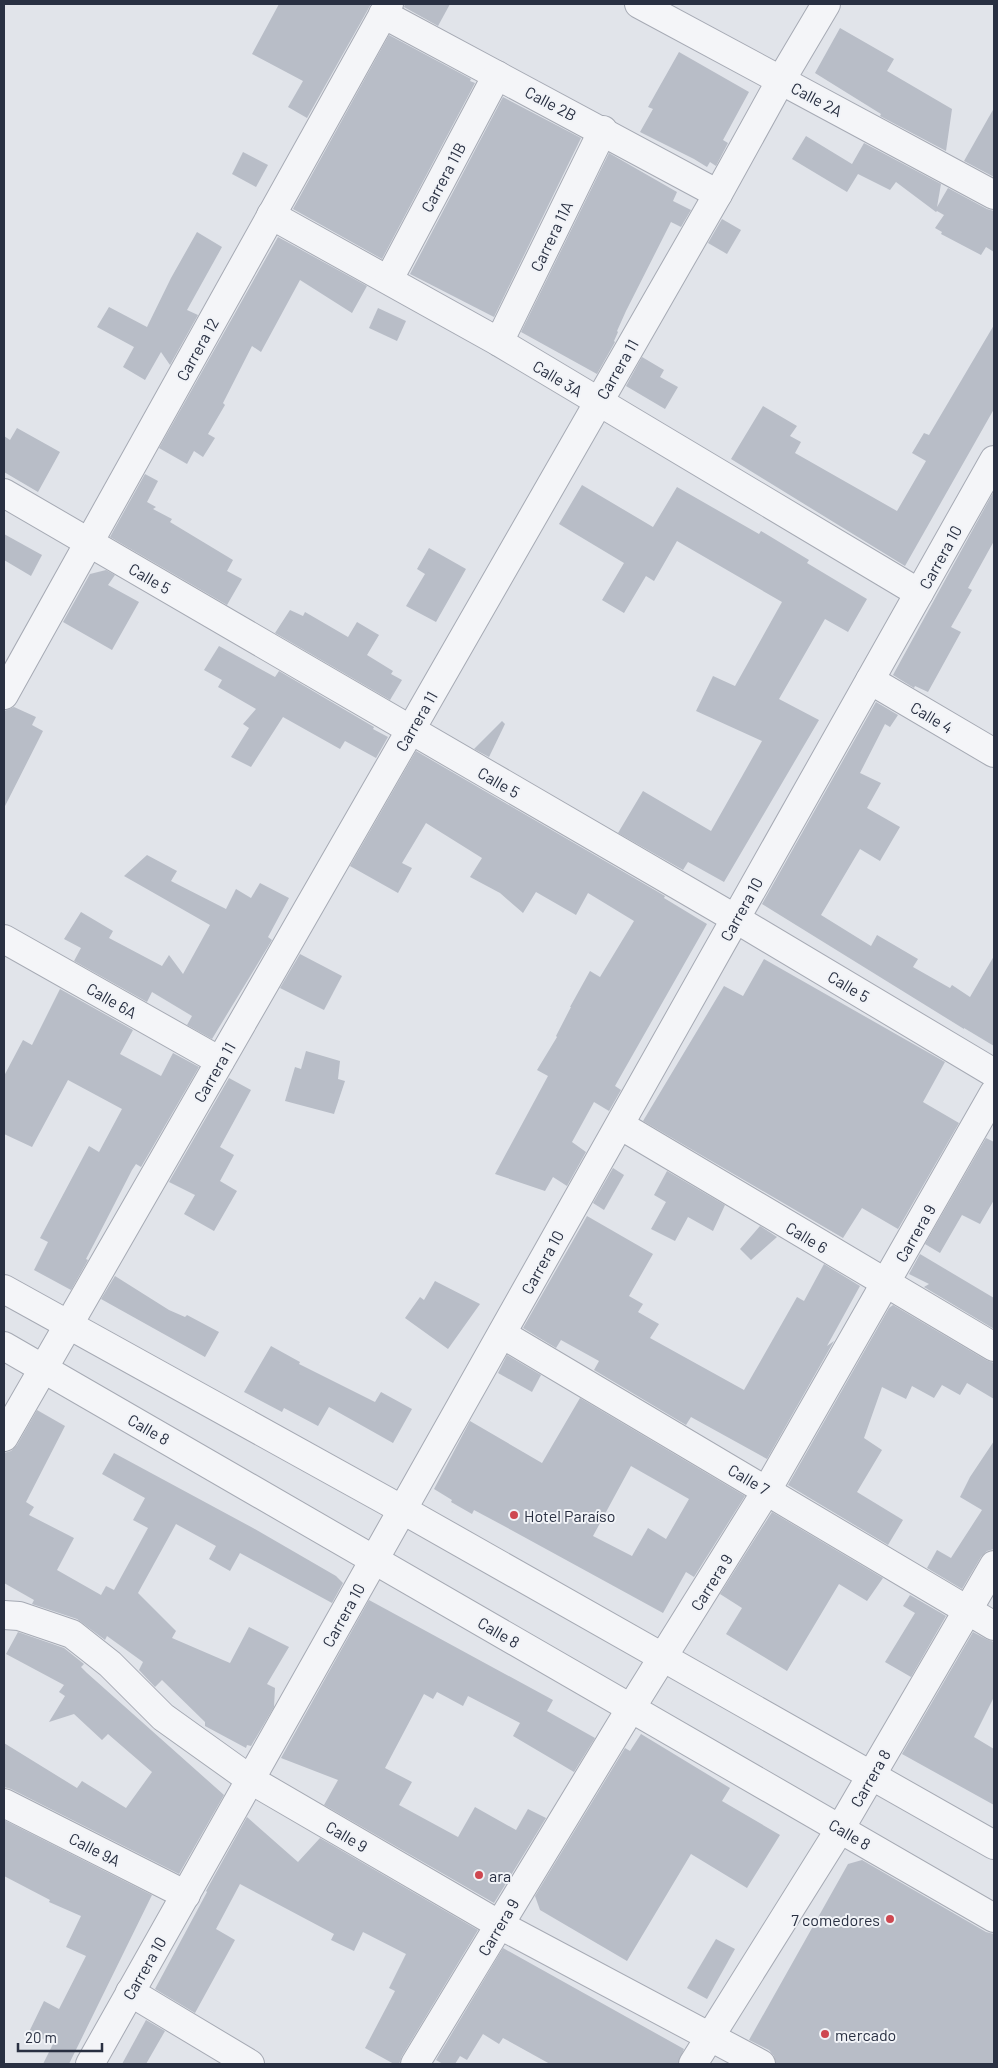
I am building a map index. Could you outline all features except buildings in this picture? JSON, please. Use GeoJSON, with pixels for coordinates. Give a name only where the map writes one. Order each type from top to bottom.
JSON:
{"type":"FeatureCollection","features":[{"type":"Feature","properties":{"kind":"street","name":"Calle 2A"},"geometry":{"type":"LineString","coordinates":[[639,4],[994,194]]}},
{"type":"Feature","properties":{"kind":"street","name":"Carrera 11"},"geometry":{"type":"LineString","coordinates":[[4,1437],[826,4]]}},
{"type":"Feature","properties":{"kind":"street","name":"Calle 2B"},"geometry":{"type":"LineString","coordinates":[[386,9],[496,75],[603,130],[718,194]]}},
{"type":"Feature","properties":{"kind":"street","name":"Carrera 12"},"geometry":{"type":"LineString","coordinates":[[4,695],[386,9]]}},
{"type":"Feature","properties":{"kind":"street","name":"Carrera 11B"},"geometry":{"type":"LineString","coordinates":[[389,280],[496,75]]}},
{"type":"Feature","properties":{"kind":"street","name":"Carrera 11A"},"geometry":{"type":"LineString","coordinates":[[499,342],[603,130]]}},
{"type":"Feature","properties":{"kind":"street","name":"Calle 3A"},"geometry":{"type":"LineString","coordinates":[[271,215],[499,342],[919,594]]}},
{"type":"Feature","properties":{"kind":"street","name":"Carrera 10"},"geometry":{"type":"LineString","coordinates":[[90,2064],[994,463]]}},
{"type":"Feature","properties":{"kind":"street","name":"Calle 5"},"geometry":{"type":"LineString","coordinates":[[4,493],[736,919],[994,1073]]}},
{"type":"Feature","properties":{"kind":"street","name":"Calle 4"},"geometry":{"type":"LineString","coordinates":[[870,680],[994,753]]}},
{"type":"Feature","properties":{"kind":"street","name":"Calle 6A"},"geometry":{"type":"LineString","coordinates":[[4,939],[220,1061]]}},
{"type":"Feature","properties":{"kind":"street","name":"Carrera 9"},"geometry":{"type":"LineString","coordinates":[[415,2064],[631,1708],[664,1658],[767,1490],[994,1093]]}},
{"type":"Feature","properties":{"kind":"street","name":"Calle 6"},"geometry":{"type":"LineString","coordinates":[[620,1125],[994,1347]]}},
{"type":"Feature","properties":{"kind":"street"},"geometry":{"type":"LineString","coordinates":[[4,1289],[403,1510],[994,1845]]}},
{"type":"Feature","properties":{"kind":"street","name":"Calle 7"},"geometry":{"type":"LineString","coordinates":[[502,1334],[994,1626]]}},
{"type":"Feature","properties":{"kind":"street","name":"Calle 8"},"geometry":{"type":"LineString","coordinates":[[4,1346],[994,1918]]}},
{"type":"Feature","properties":{"kind":"street","name":"Carrera 8"},"geometry":{"type":"LineString","coordinates":[[693,2064],[872,1776],[994,1565]]}},
{"type":"Feature","properties":{"kind":"street","name":"Calle 9"},"geometry":{"type":"LineString","coordinates":[[4,1615],[19,1616],[72,1634],[110,1664],[163,1717],[251,1780],[500,1925],[761,2064]]}},
{"type":"Feature","properties":{"kind":"street","name":"Calle 9A"},"geometry":{"type":"LineString","coordinates":[[4,1803],[186,1895]]}},
{"type":"Feature","properties":{"kind":"street"},"geometry":{"type":"LineString","coordinates":[[130,1992],[250,2064]]}},
{"type":"Feature","properties":{"kind":"place","name":"Hotel Paraíso"},"geometry":{"type":"Point","coordinates":[514,1515]}},
{"type":"Feature","properties":{"kind":"place","name":"ara"},"geometry":{"type":"Point","coordinates":[479,1875]}},
{"type":"Feature","properties":{"kind":"place","name":"7 comedores"},"geometry":{"type":"Point","coordinates":[890,1919]}},
{"type":"Feature","properties":{"kind":"place","name":"mercado"},"geometry":{"type":"Point","coordinates":[825,2034]}}]}
